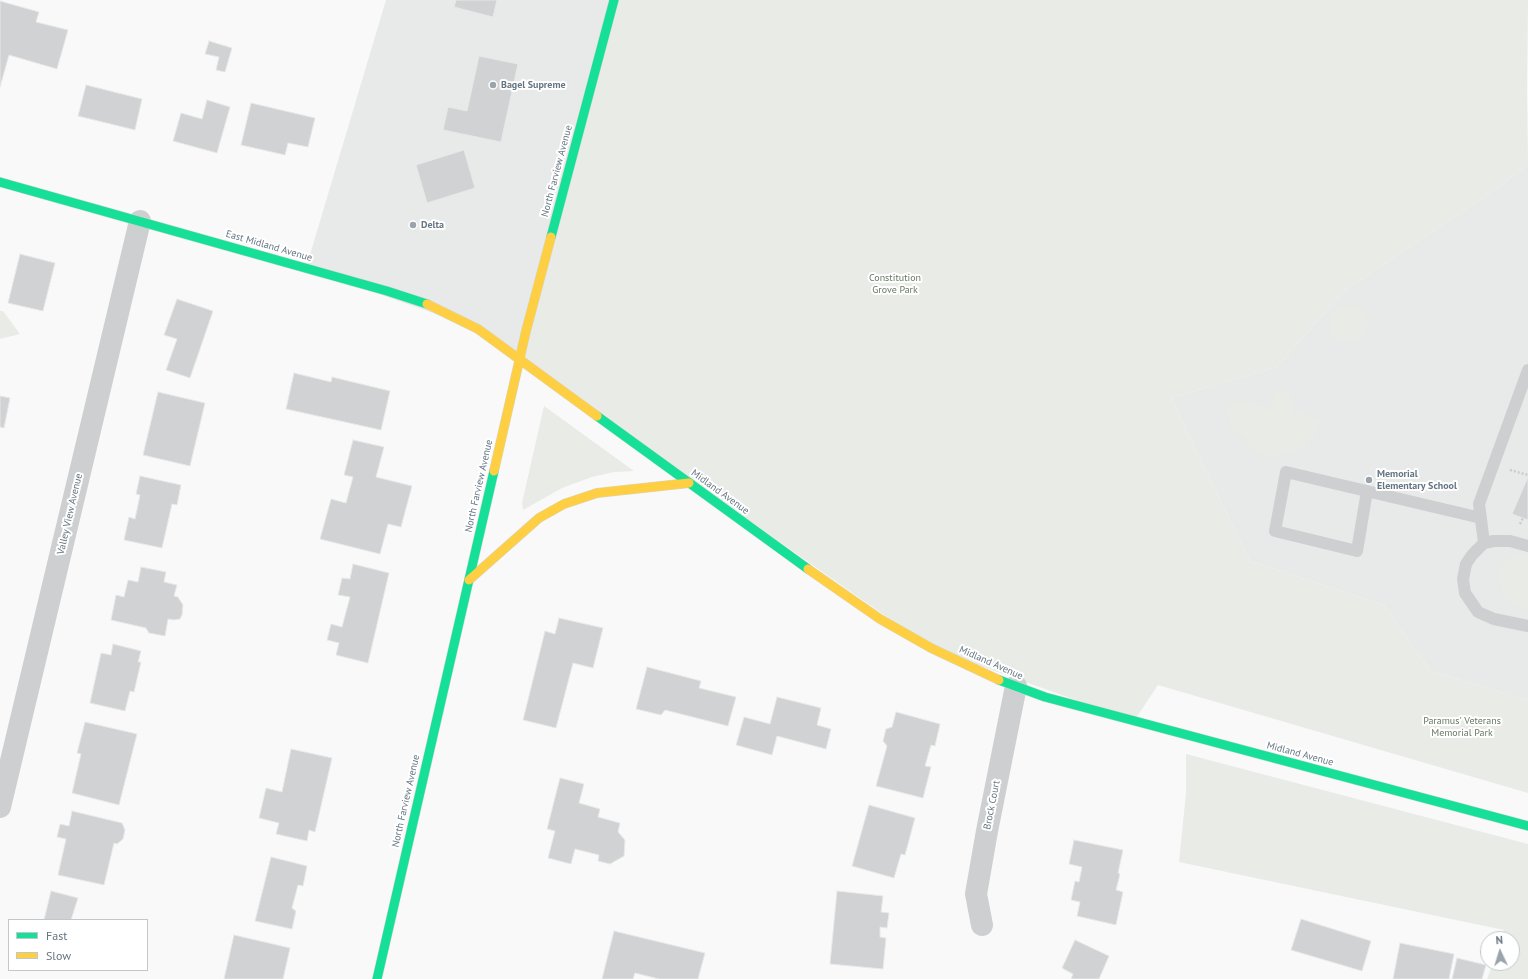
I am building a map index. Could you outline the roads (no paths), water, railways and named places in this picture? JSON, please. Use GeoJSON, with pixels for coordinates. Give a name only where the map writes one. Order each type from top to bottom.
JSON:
{"type":"FeatureCollection","features":[{"type":"Feature","properties":{"kind":"street","name":"North Farview Avenue"},"geometry":{"type":"LineString","coordinates":[[377,979],[526,330],[614,0]]}},
{"type":"Feature","properties":{"kind":"street","name":"East Midland Avenue"},"geometry":{"type":"LineString","coordinates":[[0,182],[388,291],[432,306],[478,329],[520,360]]}},
{"type":"Feature","properties":{"kind":"street","name":"Valley View Avenue"},"geometry":{"type":"LineString","coordinates":[[0,807],[140,222]]}},
{"type":"Feature","properties":{"kind":"street","name":"Midland Avenue"},"geometry":{"type":"LineString","coordinates":[[520,360],[832,587],[880,619],[931,648],[996,679],[1045,697],[1528,826]]}},
{"type":"Feature","properties":{"kind":"street"},"geometry":{"type":"LineString","coordinates":[[469,580],[539,518],[564,504],[597,494],[644,487],[689,483]]}},
{"type":"Feature","properties":{"kind":"street","name":"Brock Court"},"geometry":{"type":"LineString","coordinates":[[982,925],[976,894],[1016,686]]}},
{"type":"Feature","properties":{"kind":"lane"},"geometry":{"type":"LineString","coordinates":[[1484,543],[1479,504],[1528,370]]}},
{"type":"Feature","properties":{"kind":"lane"},"geometry":{"type":"LineString","coordinates":[[1367,491],[1357,550],[1275,531],[1286,472],[1367,491],[1480,518]]}},
{"type":"Feature","properties":{"kind":"lane"},"geometry":{"type":"LineString","coordinates":[[1528,546],[1510,541],[1494,540],[1484,543],[1472,555],[1466,564],[1463,579],[1465,594],[1478,612],[1494,619],[1528,626]]}},
{"type":"Feature","properties":{"kind":"place","name":"Bagel Supreme"},"geometry":{"type":"Point","coordinates":[493,85]}},
{"type":"Feature","properties":{"kind":"place","name":"Delta"},"geometry":{"type":"Point","coordinates":[413,225]}},
{"type":"Feature","properties":{"kind":"place","name":"Memorial Elementary School"},"geometry":{"type":"Point","coordinates":[1369,480]}},
{"type":"Feature","properties":{"kind":"park label","name":"Constitution Grove Park"},"geometry":{"type":"Point","coordinates":[895,284]}},
{"type":"Feature","properties":{"kind":"park label","name":"Paramus' Veterans Memorial Park"},"geometry":{"type":"Point","coordinates":[1462,726]}}]}
